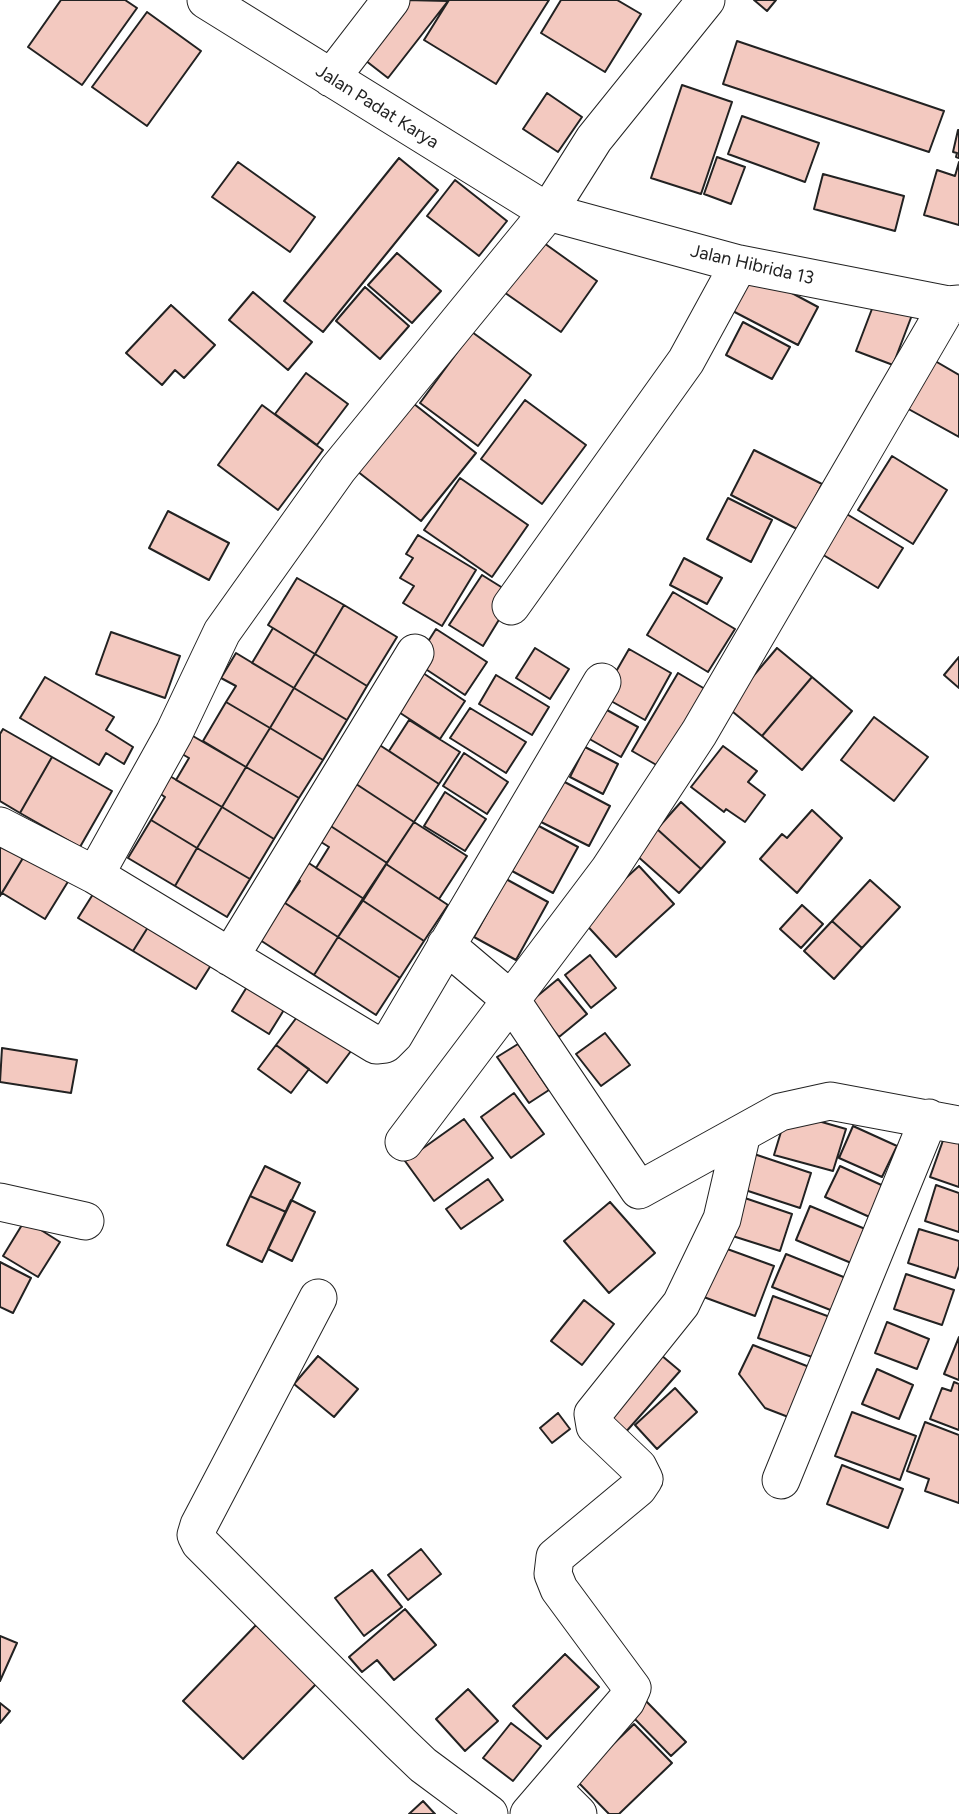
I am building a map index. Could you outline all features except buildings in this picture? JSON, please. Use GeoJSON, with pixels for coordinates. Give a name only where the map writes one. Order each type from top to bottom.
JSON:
{"type":"FeatureCollection","features":[{"type":"Feature","properties":{"kind":"street"},"geometry":{"type":"LineString","coordinates":[[331,78],[391,0]]}},
{"type":"Feature","properties":{"kind":"street"},"geometry":{"type":"LineString","coordinates":[[94,875],[174,733],[222,632],[338,469],[548,212],[594,139],[706,0]]}},
{"type":"Feature","properties":{"kind":"street","name":"Jalan Padat Karya"},"geometry":{"type":"LineString","coordinates":[[222,4],[331,78],[548,212]]}},
{"type":"Feature","properties":{"kind":"street","name":"Jalan Hibrida 13"},"geometry":{"type":"LineString","coordinates":[[548,212],[739,264],[954,304]]}},
{"type":"Feature","properties":{"kind":"street"},"geometry":{"type":"LineString","coordinates":[[511,606],[686,361],[739,264]]}},
{"type":"Feature","properties":{"kind":"street"},"geometry":{"type":"LineString","coordinates":[[404,1142],[609,870],[699,733],[954,304]]}},
{"type":"Feature","properties":{"kind":"street"},"geometry":{"type":"LineString","coordinates":[[230,957],[415,653]]}},
{"type":"Feature","properties":{"kind":"street"},"geometry":{"type":"LineString","coordinates":[[0,825],[94,875],[376,1045],[385,1044],[394,1035],[602,682]]}},
{"type":"Feature","properties":{"kind":"street"},"geometry":{"type":"LineString","coordinates":[[446,945],[511,1000],[639,1190],[780,1112],[830,1101],[944,1122],[781,1480]]}},
{"type":"Feature","properties":{"kind":"street"},"geometry":{"type":"LineString","coordinates":[[578,1814],[540,1801],[626,1701],[632,1688],[559,1589],[553,1574],[555,1557],[638,1488],[644,1479],[638,1467],[595,1426],[593,1414],[681,1304],[722,1219],[742,1133]]}},
{"type":"Feature","properties":{"kind":"street"},"geometry":{"type":"LineString","coordinates":[[0,1202],[85,1221]]}},
{"type":"Feature","properties":{"kind":"street"},"geometry":{"type":"LineString","coordinates":[[318,1298],[196,1535],[200,1543],[407,1750],[489,1814]]}}]}
